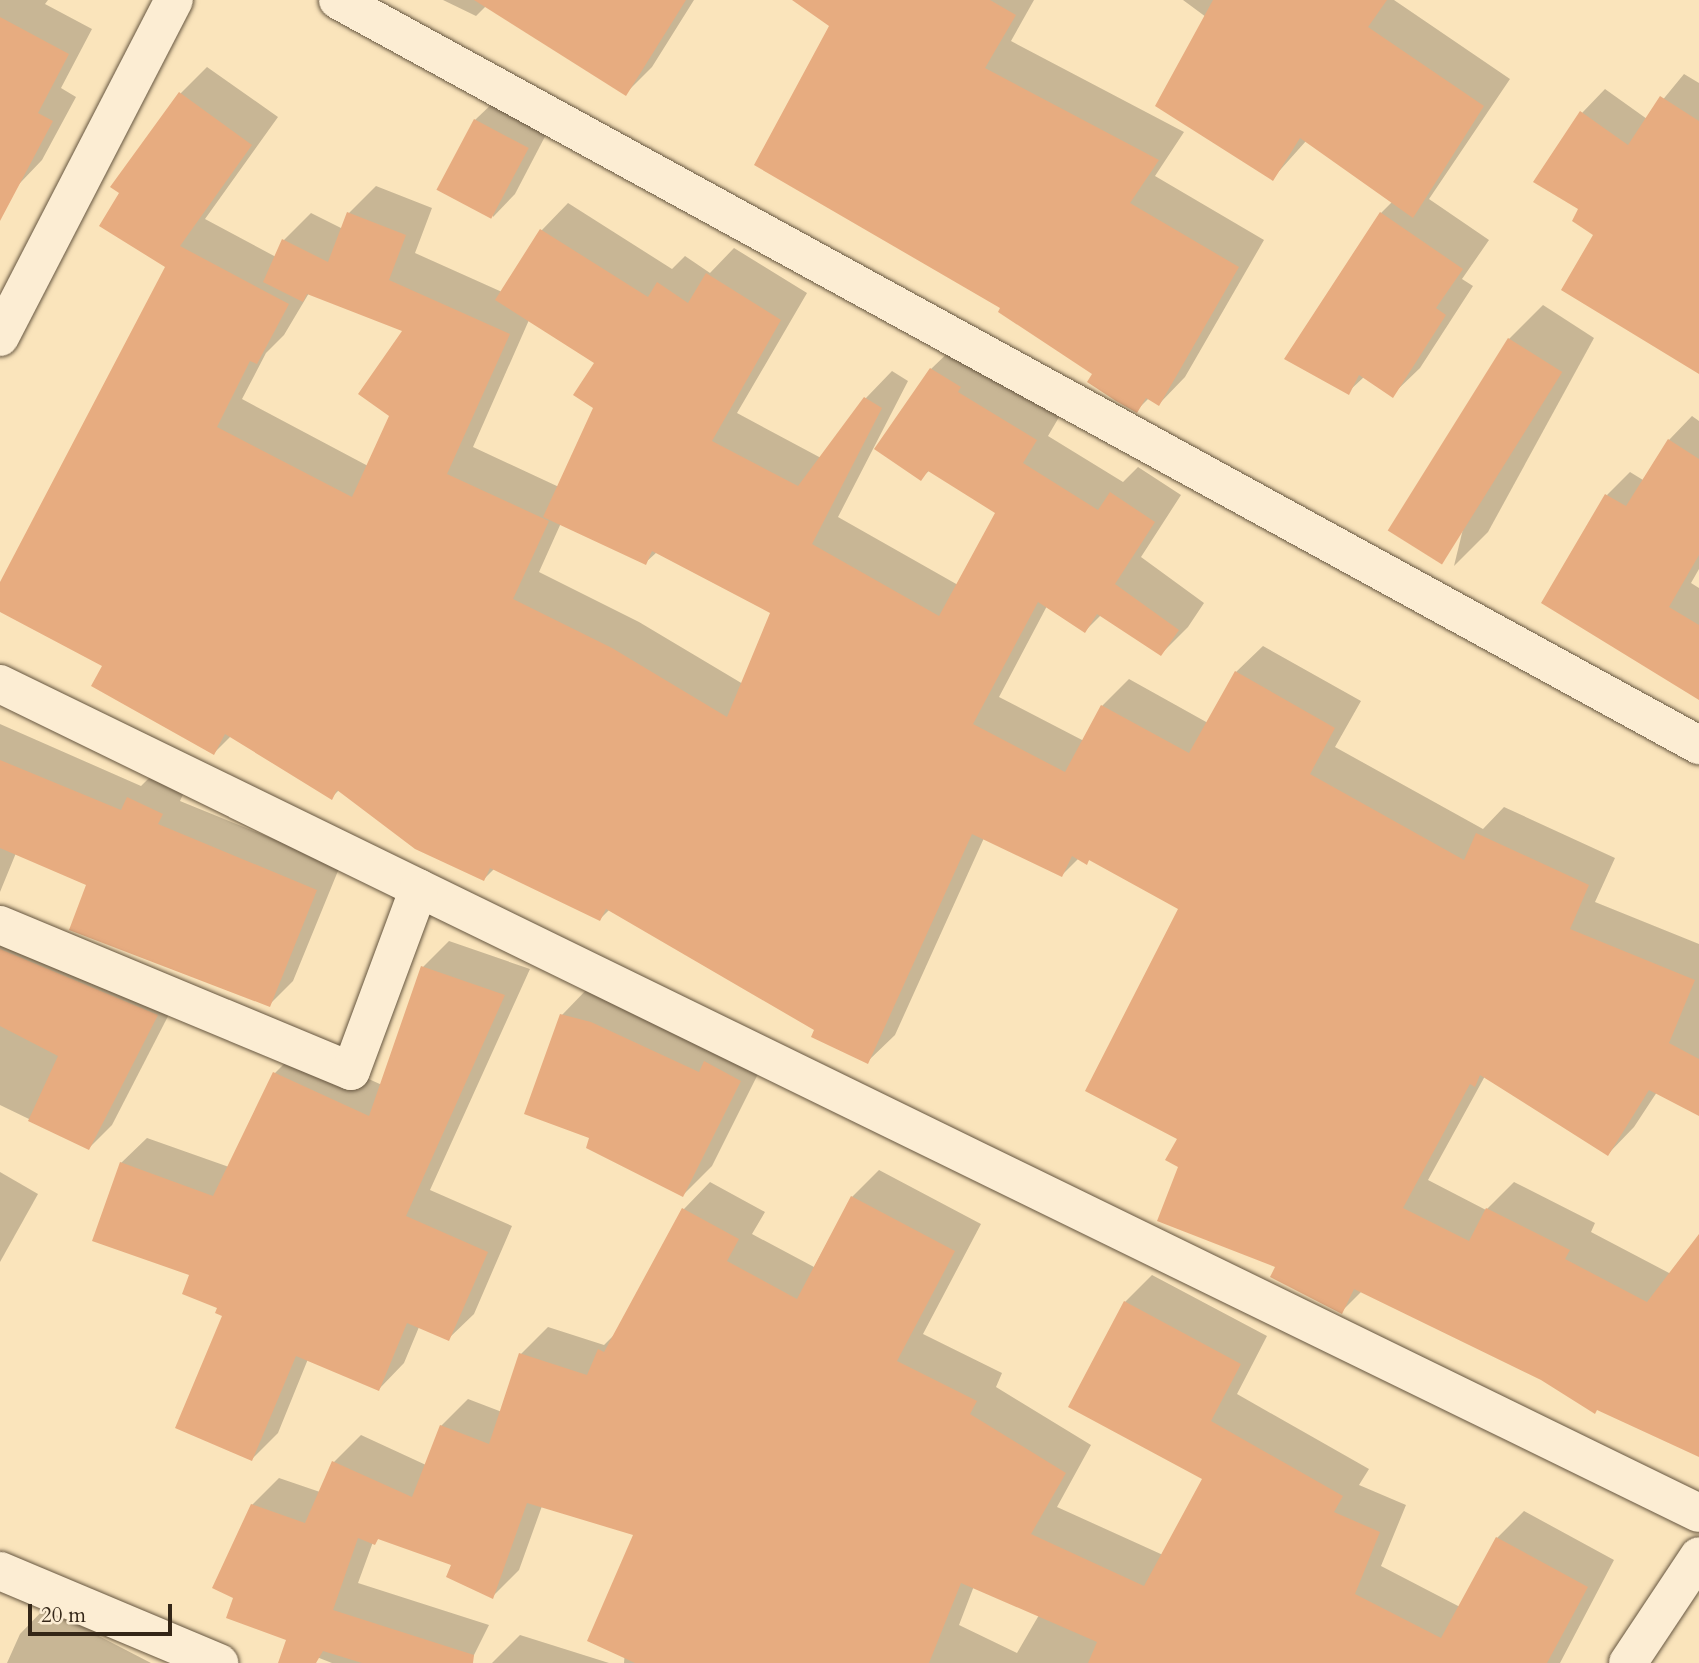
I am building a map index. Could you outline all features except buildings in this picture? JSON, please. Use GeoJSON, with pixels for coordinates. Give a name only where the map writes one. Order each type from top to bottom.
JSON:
{"type":"FeatureCollection","features":[{"type":"Feature","properties":{"kind":"street"},"geometry":{"type":"LineString","coordinates":[[0,337],[174,0]]}},
{"type":"Feature","properties":{"kind":"street"},"geometry":{"type":"LineString","coordinates":[[338,0],[1699,745]]}},
{"type":"Feature","properties":{"kind":"street"},"geometry":{"type":"LineString","coordinates":[[0,684],[1699,1513]]}},
{"type":"Feature","properties":{"kind":"street"},"geometry":{"type":"LineString","coordinates":[[0,925],[351,1071],[419,888]]}},
{"type":"Feature","properties":{"kind":"street"},"geometry":{"type":"LineString","coordinates":[[1628,1663],[1699,1556]]}},
{"type":"Feature","properties":{"kind":"street"},"geometry":{"type":"LineString","coordinates":[[0,1571],[219,1663]]}}]}
